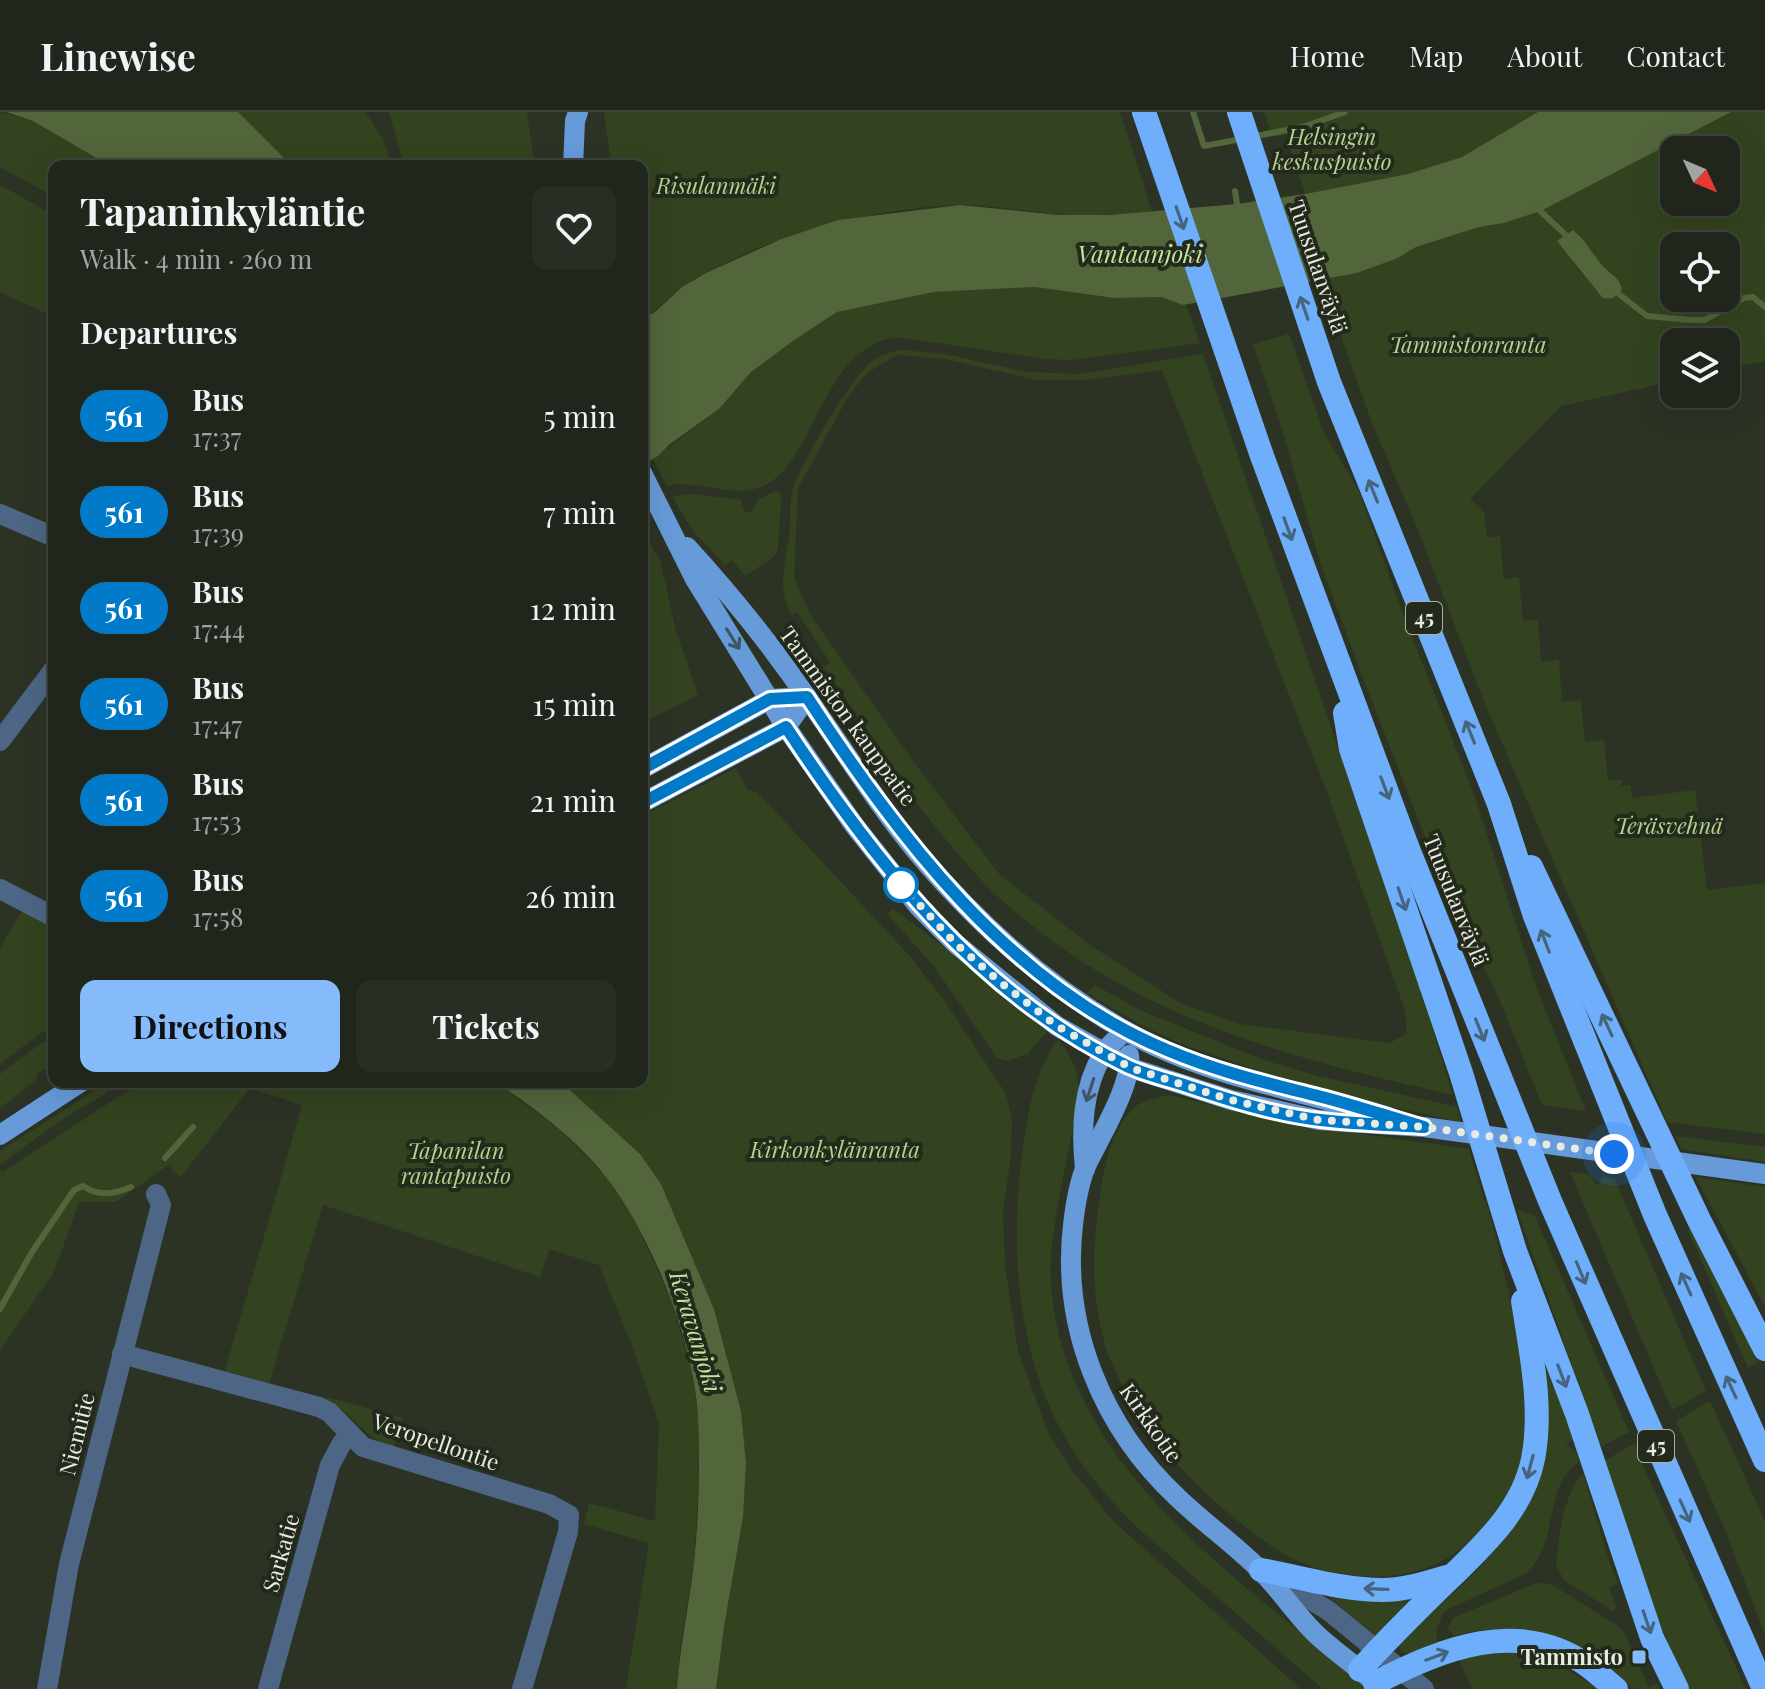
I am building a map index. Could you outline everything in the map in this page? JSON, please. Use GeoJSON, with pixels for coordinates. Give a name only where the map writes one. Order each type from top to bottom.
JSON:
{"type":"FeatureCollection","features":[{"type":"Feature","properties":{"kind":"highway","name":"Tuusulanväylä"},"geometry":{"type":"LineString","coordinates":[[1144,112],[1337,663],[1499,1078],[1764,1689]]}},
{"type":"Feature","properties":{"kind":"highway","name":"Tuusulanväylä"},"geometry":{"type":"LineString","coordinates":[[1242,121],[1329,382],[1499,804],[1535,916],[1655,1215],[1765,1460]]}},
{"type":"Feature","properties":{"kind":"highway"},"geometry":{"type":"LineString","coordinates":[[1337,663],[1351,749],[1461,1073],[1515,1251],[1577,1414],[1652,1638],[1677,1689]]}},
{"type":"Feature","properties":{"kind":"highway"},"geometry":{"type":"LineString","coordinates":[[1499,804],[1552,907],[1699,1220],[1765,1349]]}},
{"type":"Feature","properties":{"kind":"highway"},"geometry":{"type":"LineString","coordinates":[[1372,1681],[1378,1649],[1486,1545],[1525,1486],[1533,1460],[1536,1400],[1515,1251]]}},
{"type":"Feature","properties":{"kind":"highway"},"geometry":{"type":"LineString","coordinates":[[1261,1570],[1337,1585],[1384,1590],[1407,1588],[1453,1576]]}},
{"type":"Feature","properties":{"kind":"highway"},"geometry":{"type":"LineString","coordinates":[[1372,1681],[1472,1643],[1494,1639],[1553,1648],[1585,1664],[1616,1689]]}},
{"type":"Feature","properties":{"kind":"main road"},"geometry":{"type":"LineString","coordinates":[[573,160],[575,115]]}},
{"type":"Feature","properties":{"kind":"main road"},"geometry":{"type":"LineString","coordinates":[[648,484],[674,532]]}},
{"type":"Feature","properties":{"kind":"main road","name":"Tammiston kauppatie"},"geometry":{"type":"LineString","coordinates":[[674,532],[722,587],[807,697],[916,851],[964,905],[1024,959],[1125,1031],[1167,1050],[1246,1079],[1322,1097],[1424,1127]]}},
{"type":"Feature","properties":{"kind":"main road","name":"Tammiston kauppatie"},"geometry":{"type":"LineString","coordinates":[[674,532],[695,579],[786,727],[854,825],[919,907],[956,944],[1057,1026],[1131,1068],[1231,1100],[1319,1120],[1424,1127],[1765,1174]]}},
{"type":"Feature","properties":{"kind":"main road"},"geometry":{"type":"LineString","coordinates":[[648,766],[770,699],[807,697]]}},
{"type":"Feature","properties":{"kind":"main road"},"geometry":{"type":"LineString","coordinates":[[648,800],[786,727],[807,697]]}},
{"type":"Feature","properties":{"kind":"main road"},"geometry":{"type":"LineString","coordinates":[[1125,1031],[1131,1068]]}},
{"type":"Feature","properties":{"kind":"main road","name":"Kirkkotie"},"geometry":{"type":"LineString","coordinates":[[1085,1169],[1081,1129],[1087,1095],[1104,1053],[1125,1031]]}},
{"type":"Feature","properties":{"kind":"main road","name":"Kirkkotie"},"geometry":{"type":"LineString","coordinates":[[1131,1068],[1085,1169],[1073,1225],[1071,1277],[1084,1354],[1100,1393],[1137,1452],[1175,1496],[1261,1570],[1315,1633],[1372,1681]]}},
{"type":"Feature","properties":{"kind":"main road"},"geometry":{"type":"LineString","coordinates":[[0,1135],[72,1088]]}},
{"type":"Feature","properties":{"kind":"street"},"geometry":{"type":"LineString","coordinates":[[0,514],[48,534]]}},
{"type":"Feature","properties":{"kind":"street"},"geometry":{"type":"LineString","coordinates":[[0,741],[48,677]]}},
{"type":"Feature","properties":{"kind":"street"},"geometry":{"type":"LineString","coordinates":[[0,889],[48,914]]}},
{"type":"Feature","properties":{"kind":"street","name":"Niemitie"},"geometry":{"type":"LineString","coordinates":[[47,1689],[69,1564],[161,1205],[156,1194]]}},
{"type":"Feature","properties":{"kind":"street","name":"Veropellontie"},"geometry":{"type":"LineString","coordinates":[[122,1354],[319,1407],[329,1412],[363,1447],[549,1504],[569,1515],[568,1532],[522,1689]]}},
{"type":"Feature","properties":{"kind":"street","name":"Sarkatie"},"geometry":{"type":"LineString","coordinates":[[268,1689],[330,1465],[342,1443],[350,1436]]}},
{"type":"Feature","properties":{"kind":"street","name":"Kirkkotie"},"geometry":{"type":"LineString","coordinates":[[1261,1570],[1329,1611],[1424,1689]]}},
{"type":"Feature","properties":{"kind":"green space"},"geometry":{"type":"Polygon","coordinates":[[[0,112],[33,121],[100,160],[48,160],[48,194],[0,167],[0,112]]]}},
{"type":"Feature","properties":{"kind":"green space"},"geometry":{"type":"Polygon","coordinates":[[[238,112],[365,112],[382,137],[390,160],[286,160],[238,112]]]}},
{"type":"Feature","properties":{"kind":"green space"},"geometry":{"type":"Polygon","coordinates":[[[389,112],[527,112],[534,160],[402,160],[389,112]]]}},
{"type":"Feature","properties":{"kind":"green space","name":"Risulanmäki"},"geometry":{"type":"Polygon","coordinates":[[[604,112],[1120,112],[1152,211],[1067,215],[958,205],[852,219],[748,252],[679,289],[648,315],[648,160],[610,158],[604,112]]]}},
{"type":"Feature","properties":{"kind":"green space","name":"Helsingin keskuspuisto"},"geometry":{"type":"Polygon","coordinates":[[[1264,112],[1538,112],[1462,157],[1408,174],[1305,194],[1286,135],[1272,137],[1264,112]]]}},
{"type":"Feature","properties":{"kind":"green space"},"geometry":{"type":"Polygon","coordinates":[[[1731,112],[1765,112],[1765,361],[1740,366],[1740,328],[1660,328],[1660,384],[1561,406],[1470,499],[1484,512],[1487,538],[1500,536],[1504,579],[1519,577],[1523,621],[1538,619],[1541,662],[1559,660],[1562,702],[1581,700],[1585,742],[1604,740],[1608,781],[1623,779],[1621,786],[1630,785],[1632,798],[1695,790],[1707,890],[1765,883],[1765,1134],[1667,1122],[1485,704],[1416,525],[1373,426],[1336,322],[1341,322],[1338,310],[1333,310],[1323,279],[1357,273],[1398,258],[1416,247],[1479,227],[1541,211],[1660,149],[1660,216],[1740,216],[1740,136],[1685,136],[1731,112]]]}},
{"type":"Feature","properties":{"kind":"green space"},"geometry":{"type":"Polygon","coordinates":[[[0,185],[48,212],[48,314],[0,292],[0,185]]]}},
{"type":"Feature","properties":{"kind":"green space"},"geometry":{"type":"Polygon","coordinates":[[[1035,287],[1114,298],[1162,297],[1186,305],[1200,343],[1072,360],[1045,359],[897,337],[874,344],[850,363],[789,464],[775,479],[763,486],[740,491],[679,484],[667,486],[653,459],[719,409],[751,372],[837,312],[934,292],[1035,287]]]}},
{"type":"Feature","properties":{"kind":"green space"},"geometry":{"type":"Polygon","coordinates":[[[1289,334],[1324,433],[1359,491],[1401,609],[1475,797],[1536,987],[1586,1111],[1542,1105],[1498,996],[1421,827],[1361,673],[1320,562],[1283,432],[1253,344],[1289,334]]]}},
{"type":"Feature","properties":{"kind":"green space"},"geometry":{"type":"Polygon","coordinates":[[[903,350],[950,355],[1027,372],[1079,374],[1203,354],[1411,960],[1453,1095],[1344,1069],[1238,1037],[1137,993],[1089,966],[1004,903],[961,857],[908,791],[824,667],[830,662],[797,612],[791,615],[783,586],[793,488],[806,460],[827,422],[862,372],[878,357],[903,350]],[[897,355],[867,373],[848,397],[798,488],[794,578],[811,616],[915,764],[1000,875],[1093,947],[1182,1004],[1240,1024],[1390,1043],[1407,1033],[1405,1010],[1327,792],[1162,370],[1086,380],[1036,380],[945,359],[897,355]]]}},
{"type":"Feature","properties":{"kind":"green space"},"geometry":{"type":"Polygon","coordinates":[[[777,491],[781,499],[775,556],[745,576],[732,560],[725,565],[693,531],[672,496],[693,494],[741,500],[744,511],[752,512],[758,499],[777,491]]]}},
{"type":"Feature","properties":{"kind":"green space"},"geometry":{"type":"Polygon","coordinates":[[[648,539],[660,560],[676,631],[698,695],[648,720],[648,539]]]}},
{"type":"Feature","properties":{"kind":"green space","name":"Kirkonkylänranta"},"geometry":{"type":"Polygon","coordinates":[[[736,768],[747,790],[757,792],[908,954],[944,1000],[1006,1094],[1012,1121],[1003,1212],[1005,1266],[1018,1351],[1048,1432],[1071,1469],[1112,1520],[1301,1689],[716,1689],[743,1517],[746,1463],[741,1411],[714,1309],[661,1184],[640,1154],[568,1088],[648,1088],[648,813],[736,768]]]}},
{"type":"Feature","properties":{"kind":"green space"},"geometry":{"type":"Polygon","coordinates":[[[893,909],[1047,1031],[1028,1054],[1006,1061],[997,1058],[933,965],[887,914],[893,909]]]}},
{"type":"Feature","properties":{"kind":"green space"},"geometry":{"type":"Polygon","coordinates":[[[22,911],[48,925],[48,1031],[0,1064],[0,948],[22,911]]]}},
{"type":"Feature","properties":{"kind":"green space"},"geometry":{"type":"Polygon","coordinates":[[[1095,985],[1140,1010],[1264,1060],[1314,1075],[1457,1107],[1461,1122],[1265,1073],[1179,1043],[1087,993],[1095,985]]]}},
{"type":"Feature","properties":{"kind":"green space"},"geometry":{"type":"Polygon","coordinates":[[[1058,1039],[1074,1066],[1078,1093],[1054,1228],[1051,1290],[1062,1346],[1083,1400],[1113,1450],[1149,1495],[1190,1538],[1370,1689],[1323,1689],[1139,1529],[1090,1475],[1056,1421],[1041,1386],[1022,1310],[1017,1232],[1018,1193],[1029,1109],[1037,1080],[1058,1039]]]}},
{"type":"Feature","properties":{"kind":"green space"},"geometry":{"type":"Polygon","coordinates":[[[48,1040],[48,1067],[0,1108],[0,1074],[48,1040]]]}},
{"type":"Feature","properties":{"kind":"green space"},"geometry":{"type":"Polygon","coordinates":[[[99,1088],[109,1088],[0,1165],[0,1151],[99,1088]]]}},
{"type":"Feature","properties":{"kind":"green space","name":"Tapanilan rantapuisto"},"geometry":{"type":"Polygon","coordinates":[[[134,1088],[250,1088],[180,1178],[168,1165],[116,1202],[79,1202],[54,1272],[0,1350],[0,1170],[3,1172],[134,1088]]]}},
{"type":"Feature","properties":{"kind":"green space","name":"Tapanilan rantapuisto"},"geometry":{"type":"Polygon","coordinates":[[[250,1088],[503,1088],[559,1129],[608,1179],[637,1225],[671,1300],[691,1367],[698,1416],[694,1562],[677,1689],[626,1689],[649,1543],[584,1524],[589,1503],[655,1521],[659,1423],[599,1265],[549,1249],[540,1277],[323,1205],[269,1383],[225,1371],[302,1105],[250,1088]]]}},
{"type":"Feature","properties":{"kind":"green space"},"geometry":{"type":"Polygon","coordinates":[[[1169,1095],[1285,1123],[1469,1149],[1493,1225],[1513,1313],[1522,1363],[1526,1413],[1520,1462],[1505,1497],[1482,1528],[1447,1558],[1410,1573],[1370,1577],[1329,1571],[1289,1557],[1243,1526],[1198,1485],[1160,1444],[1135,1408],[1115,1370],[1101,1331],[1094,1270],[1098,1210],[1105,1168],[1121,1124],[1138,1105],[1169,1095]]]}},
{"type":"Feature","properties":{"kind":"green space"},"geometry":{"type":"Polygon","coordinates":[[[1675,1136],[1765,1147],[1765,1162],[1681,1149],[1675,1136]]]}},
{"type":"Feature","properties":{"kind":"green space"},"geometry":{"type":"Polygon","coordinates":[[[1570,1172],[1588,1174],[1597,1185],[1604,1176],[1614,1178],[1706,1391],[1672,1410],[1570,1172]]]}},
{"type":"Feature","properties":{"kind":"green space"},"geometry":{"type":"Polygon","coordinates":[[[1696,1177],[1765,1187],[1765,1307],[1696,1177]]]}},
{"type":"Feature","properties":{"kind":"green space"},"geometry":{"type":"Polygon","coordinates":[[[1517,1210],[1535,1216],[1629,1432],[1601,1447],[1517,1210]]]}},
{"type":"Feature","properties":{"kind":"green space"},"geometry":{"type":"Polygon","coordinates":[[[1693,1228],[1759,1361],[1748,1368],[1688,1230],[1693,1228]]]}},
{"type":"Feature","properties":{"kind":"green space"},"geometry":{"type":"Polygon","coordinates":[[[1548,1367],[1573,1439],[1566,1445],[1576,1452],[1579,1462],[1567,1473],[1560,1486],[1544,1546],[1525,1574],[1444,1611],[1436,1630],[1437,1642],[1407,1654],[1401,1651],[1398,1644],[1480,1567],[1522,1514],[1544,1369],[1548,1367]]]}},
{"type":"Feature","properties":{"kind":"green space"},"geometry":{"type":"Polygon","coordinates":[[[326,1397],[403,1418],[393,1449],[374,1438],[326,1397]]]}},
{"type":"Feature","properties":{"kind":"green space"},"geometry":{"type":"Polygon","coordinates":[[[1710,1401],[1765,1521],[1765,1635],[1724,1527],[1676,1421],[1710,1401]]]}},
{"type":"Feature","properties":{"kind":"green space"},"geometry":{"type":"Polygon","coordinates":[[[1635,1443],[1746,1689],[1688,1689],[1685,1684],[1657,1616],[1604,1461],[1635,1443]]]}},
{"type":"Feature","properties":{"kind":"green space"},"geometry":{"type":"Polygon","coordinates":[[[1583,1473],[1618,1584],[1609,1587],[1617,1608],[1613,1611],[1564,1580],[1556,1565],[1566,1504],[1583,1473]]]}},
{"type":"Feature","properties":{"kind":"green space"},"geometry":{"type":"Polygon","coordinates":[[[1536,1583],[1551,1584],[1616,1625],[1625,1633],[1633,1653],[1629,1655],[1635,1667],[1639,1666],[1649,1687],[1657,1683],[1661,1689],[1632,1688],[1580,1649],[1545,1635],[1509,1629],[1453,1636],[1448,1628],[1453,1618],[1536,1583]]]}},
{"type":"Feature","properties":{"kind":"green space"},"geometry":{"type":"Polygon","coordinates":[[[1325,1593],[1414,1597],[1375,1636],[1325,1593]]]}},
{"type":"Feature","properties":{"kind":"green space"},"geometry":{"type":"Polygon","coordinates":[[[1513,1651],[1565,1668],[1598,1689],[1472,1689],[1459,1659],[1474,1654],[1513,1651]]]}},
{"type":"Feature","properties":{"kind":"water"},"geometry":{"type":"Polygon","coordinates":[[[6,112],[238,112],[286,160],[100,160],[33,121],[6,112]]]}},
{"type":"Feature","properties":{"kind":"water","name":"Vantaanjoki"},"geometry":{"type":"Polygon","coordinates":[[[1538,112],[1731,112],[1685,136],[1660,136],[1660,149],[1541,211],[1416,247],[1398,258],[1357,273],[1183,305],[1162,297],[1114,298],[1035,287],[934,292],[837,312],[751,372],[719,409],[648,462],[648,316],[682,287],[779,240],[838,220],[960,205],[1059,215],[1109,215],[1237,204],[1408,174],[1462,157],[1538,112]]]}},
{"type":"Feature","properties":{"kind":"water"},"geometry":{"type":"Polygon","coordinates":[[[1573,230],[1619,281],[1622,289],[1616,296],[1602,297],[1557,241],[1573,230]]]}},
{"type":"Feature","properties":{"kind":"water","name":"Keravanjoki"},"geometry":{"type":"Polygon","coordinates":[[[504,1088],[568,1088],[640,1154],[661,1184],[714,1309],[741,1411],[746,1463],[743,1517],[716,1689],[677,1689],[696,1545],[699,1490],[695,1388],[680,1325],[641,1232],[609,1181],[585,1153],[504,1088]]]}},
{"type":"Feature","properties":{"kind":"waterway"},"geometry":{"type":"LineString","coordinates":[[1193,112],[1204,146],[1241,139]]}},
{"type":"Feature","properties":{"kind":"waterway"},"geometry":{"type":"LineString","coordinates":[[1252,137],[1306,126],[1345,112]]}},
{"type":"Feature","properties":{"kind":"waterway"},"geometry":{"type":"LineString","coordinates":[[1235,191],[1237,204]]}},
{"type":"Feature","properties":{"kind":"waterway"},"geometry":{"type":"LineString","coordinates":[[1536,207],[1571,240]]}},
{"type":"Feature","properties":{"kind":"waterway"},"geometry":{"type":"LineString","coordinates":[[1615,291],[1647,316],[1705,320],[1744,298],[1753,297],[1765,307]]}},
{"type":"Feature","properties":{"kind":"waterway"},"geometry":{"type":"LineString","coordinates":[[165,1158],[193,1127]]}},
{"type":"Feature","properties":{"kind":"waterway"},"geometry":{"type":"LineString","coordinates":[[0,1309],[32,1252],[74,1190],[83,1186],[107,1193],[131,1187]]}},
{"type":"Feature","properties":{"kind":"bus line","name":"561"},"geometry":{"type":"LineString","coordinates":[[648,766],[770,699],[807,697],[916,851],[964,905],[1024,959],[1076,999],[1125,1031],[1167,1050],[1246,1079],[1322,1097],[1424,1127],[1319,1120],[1231,1100],[1131,1068],[1057,1026],[1000,982],[919,907],[854,825],[786,727],[648,800]]}},
{"type":"Feature","properties":{"kind":"place","name":"Tammisto"},"geometry":{"type":"Point","coordinates":[1639,1657]}},
{"type":"Feature","properties":{"kind":"route"},"geometry":{"type":"LineString","coordinates":[[901,885],[956,944],[1000,982],[1057,1026],[1131,1068],[1231,1100],[1319,1120],[1424,1127],[1614,1154]]}},
{"type":"Feature","properties":{"kind":"park label","name":"Tammistonranta"},"geometry":{"type":"Point","coordinates":[1468,345]}},
{"type":"Feature","properties":{"kind":"park label","name":"Teräsvehnä"},"geometry":{"type":"Point","coordinates":[1669,826]}}]}
